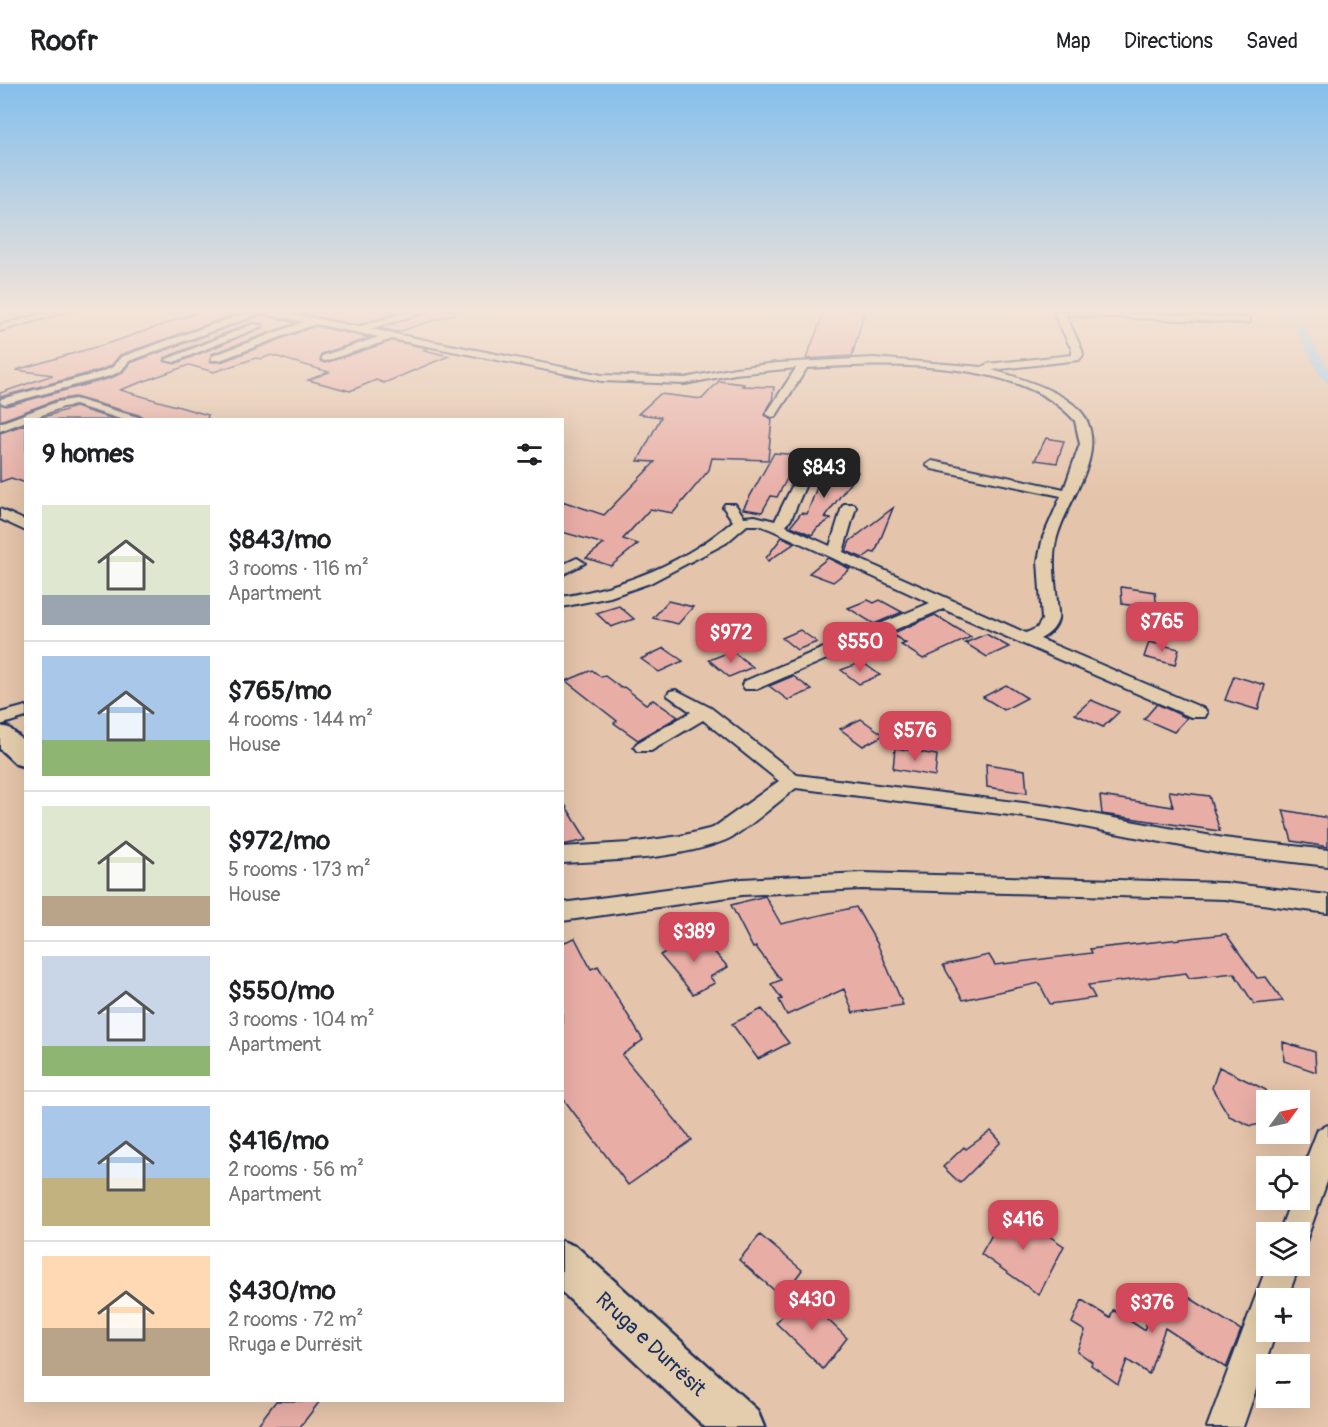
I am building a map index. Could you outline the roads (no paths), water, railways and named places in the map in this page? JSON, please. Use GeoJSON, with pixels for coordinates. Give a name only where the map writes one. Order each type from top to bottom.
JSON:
{"type":"FeatureCollection","features":[{"type":"Feature","properties":{"kind":"main road"},"geometry":{"type":"LineString","coordinates":[[0,734],[24,756]]}},
{"type":"Feature","properties":{"kind":"main road","name":"Rruga e Durrësit"},"geometry":{"type":"LineString","coordinates":[[564,1264],[740,1427]]}},
{"type":"Feature","properties":{"kind":"street"},"geometry":{"type":"LineString","coordinates":[[2,400],[109,373]]}},
{"type":"Feature","properties":{"kind":"street"},"geometry":{"type":"LineString","coordinates":[[573,373],[628,380],[685,381],[723,373]]}},
{"type":"Feature","properties":{"kind":"street"},"geometry":{"type":"LineString","coordinates":[[772,414],[798,373]]}},
{"type":"Feature","properties":{"kind":"street"},"geometry":{"type":"LineString","coordinates":[[991,373],[1017,380],[1059,400],[1081,420],[1086,444],[1079,470],[1050,537],[1047,553],[1050,620],[1043,631],[1027,639]]}},
{"type":"Feature","properties":{"kind":"street"},"geometry":{"type":"LineString","coordinates":[[2,400],[34,414]]}},
{"type":"Feature","properties":{"kind":"street"},"geometry":{"type":"LineString","coordinates":[[4,425],[61,404],[80,402],[131,418]]}},
{"type":"Feature","properties":{"kind":"street"},"geometry":{"type":"LineString","coordinates":[[4,425],[24,429]]}},
{"type":"Feature","properties":{"kind":"street"},"geometry":{"type":"LineString","coordinates":[[932,465],[1069,494]]}},
{"type":"Feature","properties":{"kind":"street"},"geometry":{"type":"LineString","coordinates":[[777,527],[784,519],[807,468]]}},
{"type":"Feature","properties":{"kind":"street"},"geometry":{"type":"LineString","coordinates":[[730,507],[741,523]]}},
{"type":"Feature","properties":{"kind":"street"},"geometry":{"type":"LineString","coordinates":[[835,554],[849,507]]}},
{"type":"Feature","properties":{"kind":"street"},"geometry":{"type":"LineString","coordinates":[[0,513],[24,526]]}},
{"type":"Feature","properties":{"kind":"street"},"geometry":{"type":"LineString","coordinates":[[564,602],[600,596],[646,581],[723,539],[741,523],[754,521],[777,527],[943,603],[1198,713]]}},
{"type":"Feature","properties":{"kind":"street"},"geometry":{"type":"LineString","coordinates":[[564,570],[577,563]]}},
{"type":"Feature","properties":{"kind":"street"},"geometry":{"type":"LineString","coordinates":[[751,685],[943,603]]}},
{"type":"Feature","properties":{"kind":"street"},"geometry":{"type":"LineString","coordinates":[[676,695],[704,712],[792,781],[1048,813],[1223,846],[1328,858]]}},
{"type":"Feature","properties":{"kind":"street"},"geometry":{"type":"LineString","coordinates":[[0,719],[24,712]]}},
{"type":"Feature","properties":{"kind":"street"},"geometry":{"type":"LineString","coordinates":[[644,747],[704,712]]}},
{"type":"Feature","properties":{"kind":"street"},"geometry":{"type":"LineString","coordinates":[[564,855],[639,850],[680,844],[720,834],[792,781]]}},
{"type":"Feature","properties":{"kind":"street"},"geometry":{"type":"LineString","coordinates":[[564,912],[741,887],[862,881],[1225,891],[1328,904]]}},
{"type":"Feature","properties":{"kind":"street"},"geometry":{"type":"LineString","coordinates":[[1298,1222],[1328,1138]]}},
{"type":"Feature","properties":{"kind":"street"},"geometry":{"type":"LineString","coordinates":[[1226,1427],[1256,1342]]}},
{"type":"Feature","properties":{"kind":"waterway"},"geometry":{"type":"LineString","coordinates":[[1325,373],[1328,379]]}}]}
